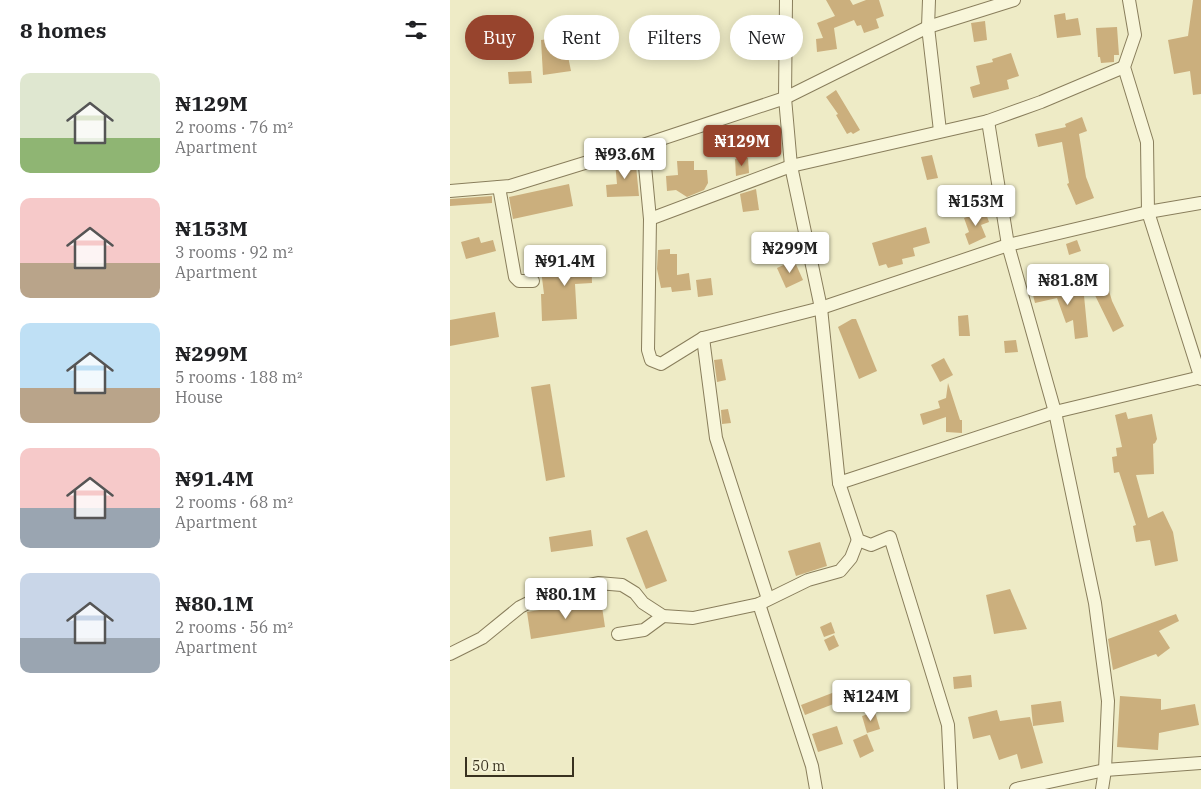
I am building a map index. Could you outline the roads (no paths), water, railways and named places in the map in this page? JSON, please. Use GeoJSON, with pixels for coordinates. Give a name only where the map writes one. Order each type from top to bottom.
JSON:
{"type":"FeatureCollection","features":[{"type":"Feature","properties":{"kind":"street"},"geometry":{"type":"LineString","coordinates":[[786,0],[785,98],[791,166],[821,308],[839,483],[858,540],[851,558]]}},
{"type":"Feature","properties":{"kind":"street"},"geometry":{"type":"LineString","coordinates":[[929,0],[928,27],[940,130]]}},
{"type":"Feature","properties":{"kind":"street"},"geometry":{"type":"LineString","coordinates":[[450,190],[510,186],[785,98],[928,27],[1014,0]]}},
{"type":"Feature","properties":{"kind":"street"},"geometry":{"type":"LineString","coordinates":[[839,483],[1055,412],[1201,378],[1148,212],[1147,142],[1124,67],[1134,35],[1129,0]]}},
{"type":"Feature","properties":{"kind":"street"},"geometry":{"type":"LineString","coordinates":[[650,219],[791,166],[940,130],[988,121],[1041,102],[1124,67]]}},
{"type":"Feature","properties":{"kind":"street"},"geometry":{"type":"LineString","coordinates":[[988,121],[1008,245],[1055,412],[1095,603],[1108,701],[1106,770],[1102,789]]}},
{"type":"Feature","properties":{"kind":"street"},"geometry":{"type":"LineString","coordinates":[[643,145],[650,219],[648,350],[651,360],[661,364],[703,338],[821,308],[1008,245],[1148,212],[1201,203]]}},
{"type":"Feature","properties":{"kind":"street"},"geometry":{"type":"LineString","coordinates":[[499,187],[515,277],[519,281],[533,280]]}},
{"type":"Feature","properties":{"kind":"street"},"geometry":{"type":"LineString","coordinates":[[703,338],[716,438],[812,766],[816,789]]}},
{"type":"Feature","properties":{"kind":"street"},"geometry":{"type":"LineString","coordinates":[[450,654],[482,638],[520,607],[546,594],[598,583],[622,585],[635,592],[643,604],[663,616],[692,618],[764,602],[808,580],[840,570],[851,558],[871,545],[890,537],[948,725],[951,789]]}},
{"type":"Feature","properties":{"kind":"street"},"geometry":{"type":"LineString","coordinates":[[858,540],[871,545]]}},
{"type":"Feature","properties":{"kind":"street"},"geometry":{"type":"LineString","coordinates":[[618,634],[644,630],[663,616]]}},
{"type":"Feature","properties":{"kind":"street"},"geometry":{"type":"LineString","coordinates":[[1016,789],[1106,770],[1201,763]]}}]}
